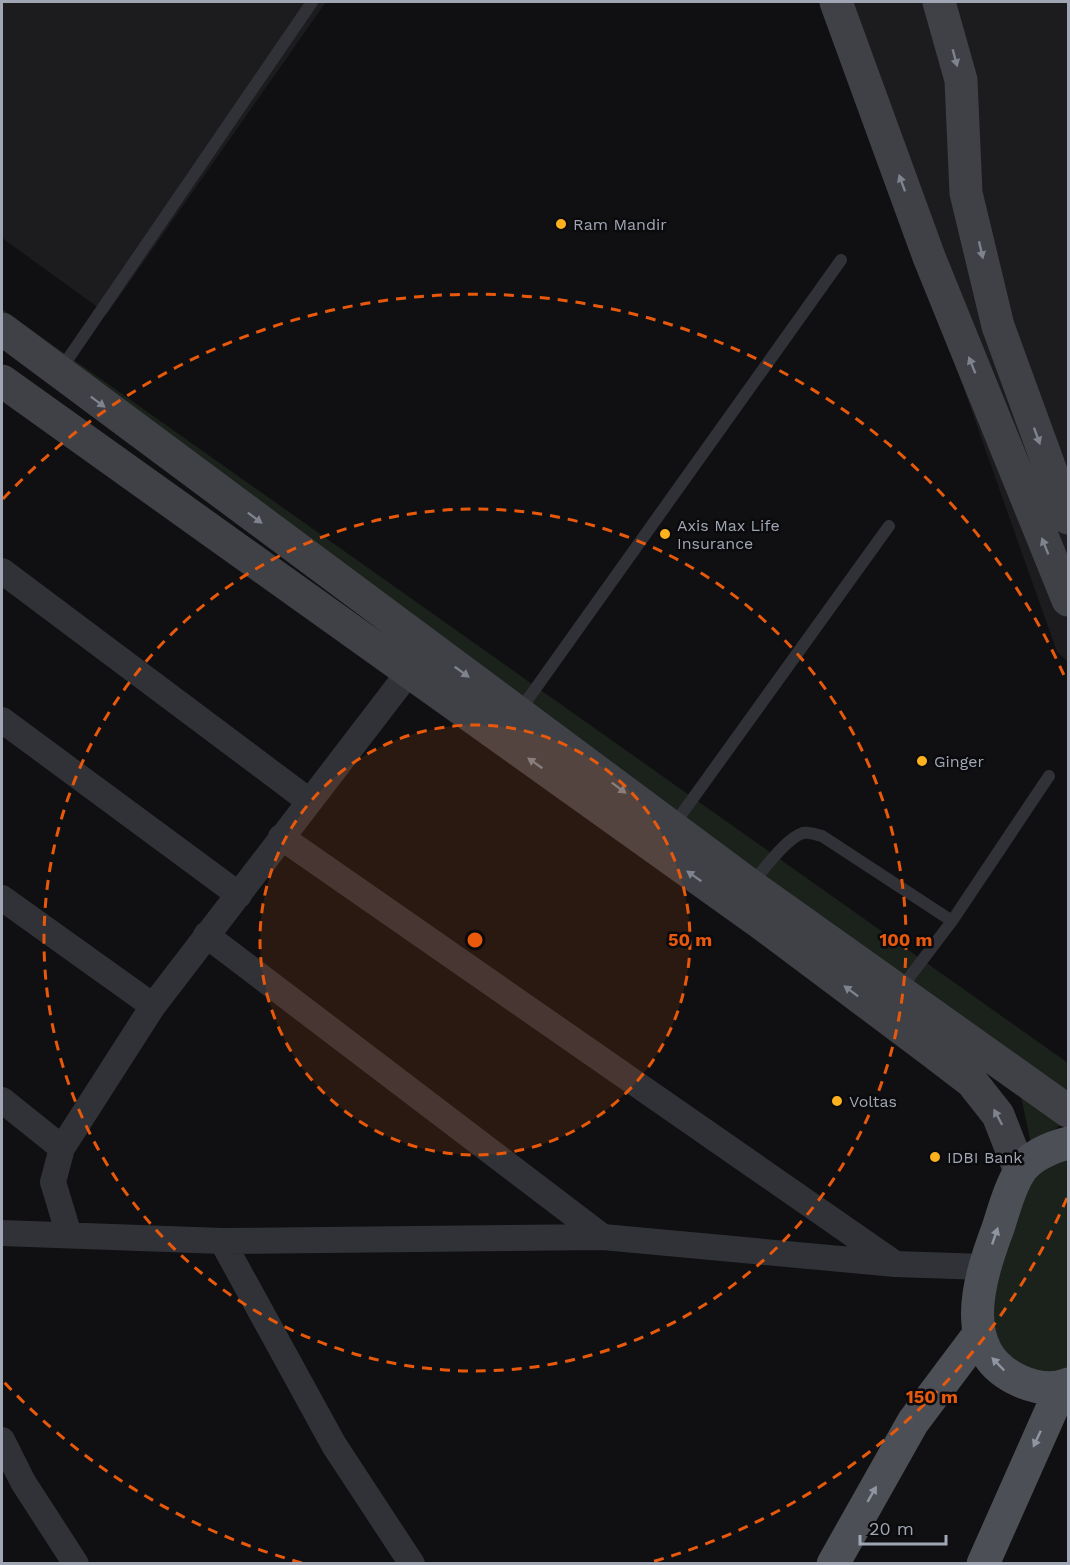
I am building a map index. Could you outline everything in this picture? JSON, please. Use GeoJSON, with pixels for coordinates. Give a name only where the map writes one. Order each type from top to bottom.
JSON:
{"type":"FeatureCollection","features":[{"type":"Feature","properties":{"kind":"main road"},"geometry":{"type":"LineString","coordinates":[[1065,1385],[1037,1388],[1017,1380],[1001,1368],[986,1352],[979,1334],[976,1309],[985,1267],[1020,1171],[1043,1151],[1068,1143]]}},
{"type":"Feature","properties":{"kind":"main road"},"geometry":{"type":"LineString","coordinates":[[833,1563],[914,1422],[979,1334]]}},
{"type":"Feature","properties":{"kind":"main road"},"geometry":{"type":"LineString","coordinates":[[983,1563],[1065,1385]]}},
{"type":"Feature","properties":{"kind":"street"},"geometry":{"type":"LineString","coordinates":[[836,2],[929,256],[1068,600]]}},
{"type":"Feature","properties":{"kind":"street"},"geometry":{"type":"LineString","coordinates":[[939,2],[961,80],[966,193],[998,326],[1068,518]]}},
{"type":"Feature","properties":{"kind":"street"},"geometry":{"type":"LineString","coordinates":[[2,328],[59,373],[427,646],[509,725],[891,1002],[1068,1111]]}},
{"type":"Feature","properties":{"kind":"street"},"geometry":{"type":"LineString","coordinates":[[2,381],[409,673],[509,725]]}},
{"type":"Feature","properties":{"kind":"street"},"geometry":{"type":"LineString","coordinates":[[2,571],[309,801]]}},
{"type":"Feature","properties":{"kind":"street"},"geometry":{"type":"LineString","coordinates":[[69,1236],[53,1182],[62,1148],[153,1006],[409,673],[427,646]]}},
{"type":"Feature","properties":{"kind":"street"},"geometry":{"type":"LineString","coordinates":[[2,720],[239,896]]}},
{"type":"Feature","properties":{"kind":"street"},"geometry":{"type":"LineString","coordinates":[[281,837],[895,1263]]}},
{"type":"Feature","properties":{"kind":"street"},"geometry":{"type":"LineString","coordinates":[[664,838],[750,885],[891,1002],[972,1082],[998,1115],[1020,1171]]}},
{"type":"Feature","properties":{"kind":"street"},"geometry":{"type":"LineString","coordinates":[[2,898],[153,1006]]}},
{"type":"Feature","properties":{"kind":"street"},"geometry":{"type":"LineString","coordinates":[[206,935],[603,1237]]}},
{"type":"Feature","properties":{"kind":"street"},"geometry":{"type":"LineString","coordinates":[[2,1100],[62,1148]]}},
{"type":"Feature","properties":{"kind":"street"},"geometry":{"type":"LineString","coordinates":[[2,1233],[222,1241],[603,1237],[895,1263],[985,1267]]}},
{"type":"Feature","properties":{"kind":"street"},"geometry":{"type":"LineString","coordinates":[[222,1241],[334,1445],[412,1563]]}},
{"type":"Feature","properties":{"kind":"street"},"geometry":{"type":"LineString","coordinates":[[2,1440],[23,1482],[76,1563]]}},
{"type":"Feature","properties":{"kind":"lane"},"geometry":{"type":"LineString","coordinates":[[59,373],[312,2]]}},
{"type":"Feature","properties":{"kind":"lane"},"geometry":{"type":"LineString","coordinates":[[509,725],[841,260]]}},
{"type":"Feature","properties":{"kind":"lane"},"geometry":{"type":"LineString","coordinates":[[664,838],[889,526]]}},
{"type":"Feature","properties":{"kind":"lane"},"geometry":{"type":"LineString","coordinates":[[891,1002],[952,921],[1049,776]]}},
{"type":"Feature","properties":{"kind":"lane"},"geometry":{"type":"LineString","coordinates":[[750,885],[789,843],[800,834],[809,832],[822,836],[952,921]]}},
{"type":"Feature","properties":{"kind":"shaded area"},"geometry":{"type":"Polygon","coordinates":[[[2,2],[326,2],[107,314],[2,238],[2,2]]]}},
{"type":"Feature","properties":{"kind":"shaded area"},"geometry":{"type":"Polygon","coordinates":[[[827,2],[1068,2],[1068,662],[1057,652],[827,2]]]}},
{"type":"Feature","properties":{"kind":"shaded area"},"geometry":{"type":"Polygon","coordinates":[[[2,309],[1068,1063],[1068,1119],[1054,1130],[1035,1163],[1018,1082],[2,340],[2,309]]]}},
{"type":"Feature","properties":{"kind":"shaded area"},"geometry":{"type":"Polygon","coordinates":[[[1068,1151],[1068,1369],[1037,1380],[991,1344],[984,1292],[1019,1182],[1068,1151]]]}},
{"type":"Feature","properties":{"kind":"place","name":"Ram Mandir"},"geometry":{"type":"Point","coordinates":[561,224]}},
{"type":"Feature","properties":{"kind":"place","name":"Axis Max Life Insurance"},"geometry":{"type":"Point","coordinates":[665,534]}},
{"type":"Feature","properties":{"kind":"place","name":"Ginger"},"geometry":{"type":"Point","coordinates":[922,761]}},
{"type":"Feature","properties":{"kind":"place","name":"Voltas"},"geometry":{"type":"Point","coordinates":[837,1101]}},
{"type":"Feature","properties":{"kind":"place","name":"IDBI Bank"},"geometry":{"type":"Point","coordinates":[935,1157]}}]}
